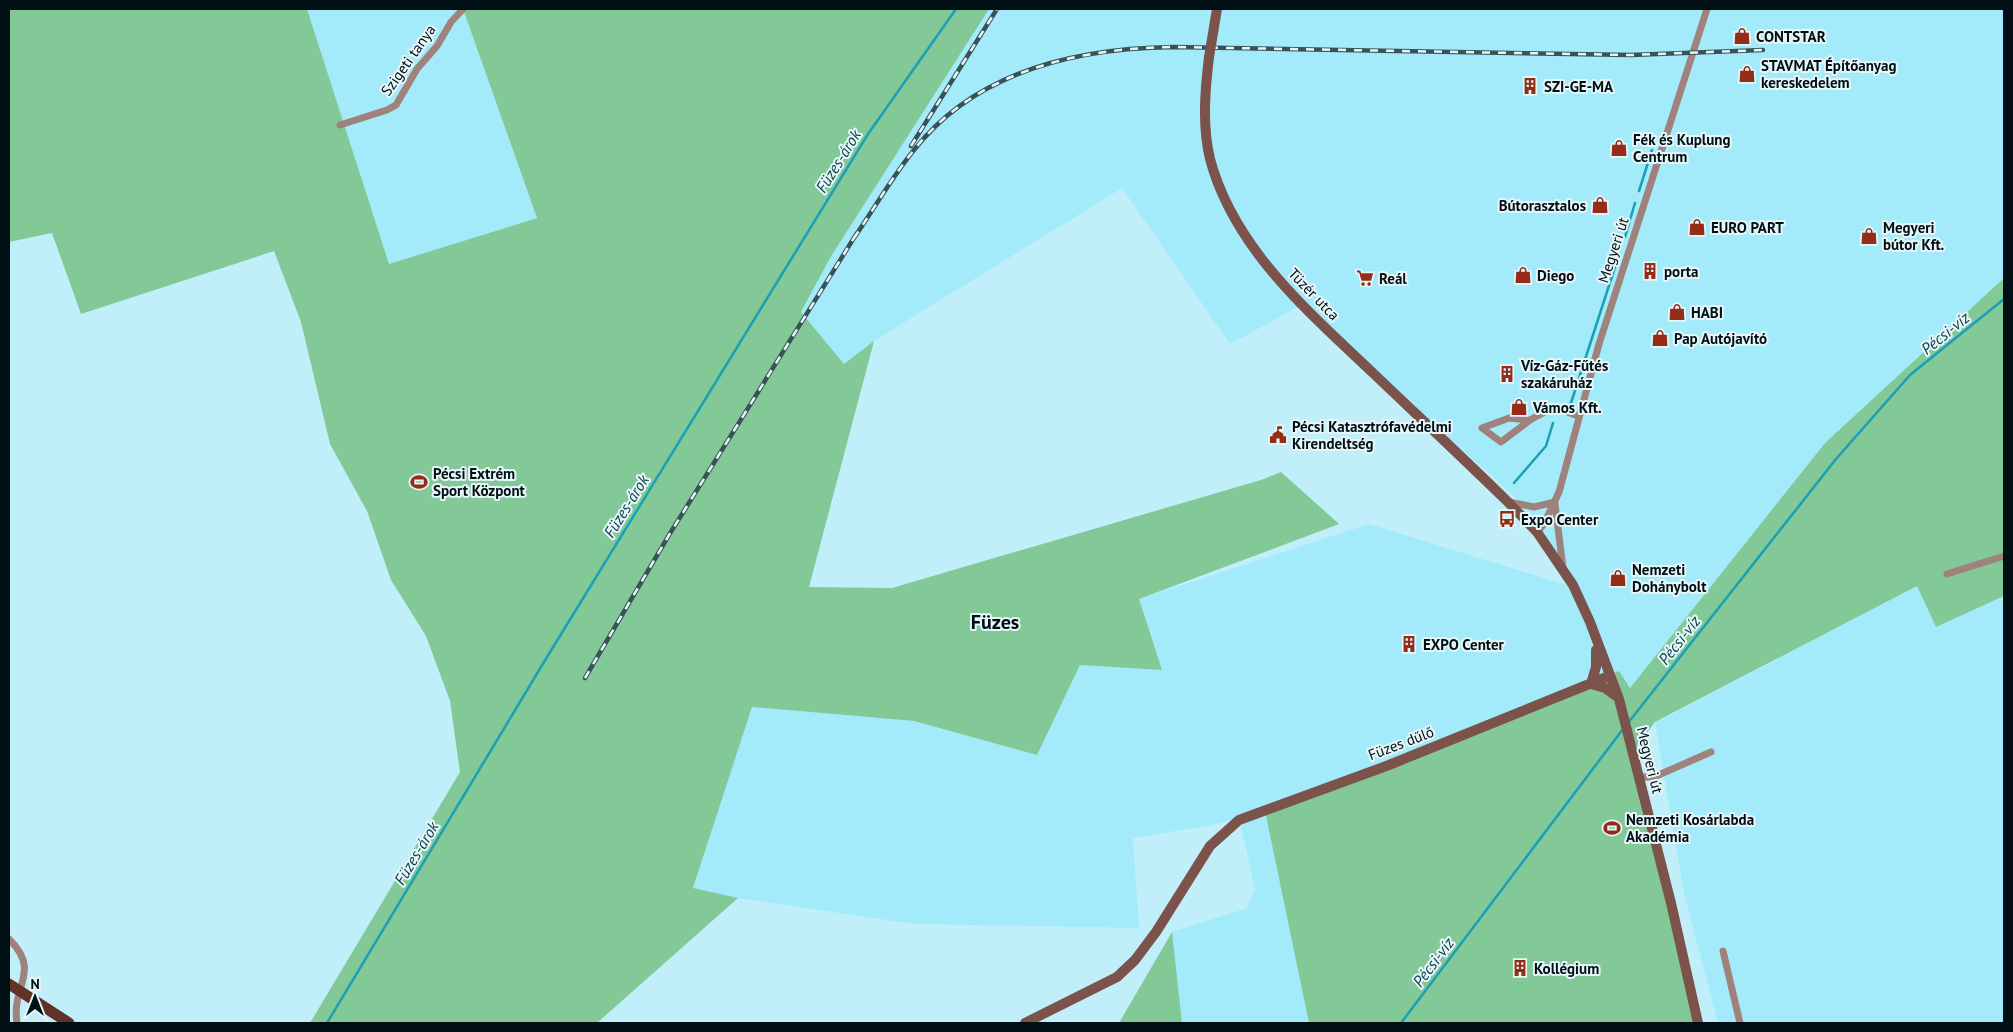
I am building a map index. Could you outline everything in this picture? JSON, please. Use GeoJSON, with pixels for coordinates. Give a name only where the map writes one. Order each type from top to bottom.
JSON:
{"type":"FeatureCollection","features":[{"type":"Feature","properties":{"kind":"main road"},"geometry":{"type":"LineString","coordinates":[[14,987],[69,1023]]}},
{"type":"Feature","properties":{"kind":"street","name":"Szigeti tanya"},"geometry":{"type":"LineString","coordinates":[[340,125],[387,110],[396,105],[417,69],[437,46],[451,22],[462,9]]}},
{"type":"Feature","properties":{"kind":"street","name":"Tüzér utca"},"geometry":{"type":"LineString","coordinates":[[1217,9],[1208,56],[1205,114],[1210,158],[1230,211],[1266,265],[1299,303],[1508,502],[1537,532]]}},
{"type":"Feature","properties":{"kind":"street","name":"Megyeri út"},"geometry":{"type":"LineString","coordinates":[[1698,1023],[1619,699],[1587,615],[1564,570],[1537,532],[1544,524],[1555,502],[1562,481],[1578,416],[1622,270],[1707,9]]}},
{"type":"Feature","properties":{"kind":"street"},"geometry":{"type":"LineString","coordinates":[[1530,420],[1509,418],[1482,428],[1500,442],[1530,420],[1554,407],[1578,416]]}},
{"type":"Feature","properties":{"kind":"street"},"geometry":{"type":"LineString","coordinates":[[1508,502],[1534,507],[1555,502]]}},
{"type":"Feature","properties":{"kind":"street","name":"Megyeri út"},"geometry":{"type":"LineString","coordinates":[[1555,502],[1564,570]]}},
{"type":"Feature","properties":{"kind":"street"},"geometry":{"type":"LineString","coordinates":[[1947,574],[2004,556]]}},
{"type":"Feature","properties":{"kind":"street"},"geometry":{"type":"LineString","coordinates":[[1595,639],[1596,667],[1591,684],[1605,688],[1619,699]]}},
{"type":"Feature","properties":{"kind":"street","name":"Füzes dűlő"},"geometry":{"type":"LineString","coordinates":[[1024,1023],[1117,977],[1135,960],[1156,932],[1210,846],[1239,820],[1388,765],[1609,676]]}},
{"type":"Feature","properties":{"kind":"street"},"geometry":{"type":"LineString","coordinates":[[1639,777],[1654,777],[1712,752]]}},
{"type":"Feature","properties":{"kind":"street"},"geometry":{"type":"LineString","coordinates":[[9,938],[25,960],[26,972],[14,987],[17,1023]]}},
{"type":"Feature","properties":{"kind":"street"},"geometry":{"type":"LineString","coordinates":[[1722,951],[1740,1023]]}},
{"type":"Feature","properties":{"kind":"shaded area"},"geometry":{"type":"Polygon","coordinates":[[[307,9],[463,9],[537,218],[389,264],[307,9]]]}},
{"type":"Feature","properties":{"kind":"shaded area"},"geometry":{"type":"Polygon","coordinates":[[[989,9],[2004,9],[2004,278],[1825,443],[1630,688],[1619,671],[1265,811],[1309,1023],[1182,1023],[1172,932],[1247,908],[1255,889],[1239,818],[1211,825],[1133,838],[1139,928],[914,924],[738,898],[693,889],[752,707],[914,721],[1037,754],[1080,665],[1139,599],[1369,524],[1566,585],[1517,499],[1302,305],[1230,344],[1122,188],[874,341],[844,364],[801,312],[830,258],[989,9]]]}},
{"type":"Feature","properties":{"kind":"shaded area"},"geometry":{"type":"Polygon","coordinates":[[[1917,586],[1936,627],[2004,596],[2004,1023],[1718,1023],[1684,893],[1655,723],[1917,586]]]}},
{"type":"Feature","properties":{"kind":"green space"},"geometry":{"type":"Polygon","coordinates":[[[9,9],[307,9],[389,264],[537,218],[463,9],[989,9],[830,258],[801,312],[844,364],[874,341],[809,587],[892,588],[1261,480],[1281,472],[1339,524],[1139,599],[1162,670],[1080,665],[1037,755],[914,721],[752,707],[693,888],[738,898],[597,1023],[310,1023],[460,772],[450,701],[426,636],[391,580],[367,511],[330,444],[301,322],[274,251],[81,314],[52,233],[9,242],[9,9]]]}},
{"type":"Feature","properties":{"kind":"green space"},"geometry":{"type":"Polygon","coordinates":[[[2004,278],[2004,596],[1936,627],[1917,586],[1655,722],[1631,754],[1698,1023],[1309,1023],[1265,811],[1619,671],[1630,688],[1825,443],[2004,278]]]}},
{"type":"Feature","properties":{"kind":"green space"},"geometry":{"type":"Polygon","coordinates":[[[1172,932],[1182,1023],[1119,1023],[1172,932]]]}},
{"type":"Feature","properties":{"kind":"waterway","name":"Füzes-árok"},"geometry":{"type":"LineString","coordinates":[[327,1023],[547,657],[868,134],[956,9]]}},
{"type":"Feature","properties":{"kind":"waterway"},"geometry":{"type":"LineString","coordinates":[[1639,191],[1652,150]]}},
{"type":"Feature","properties":{"kind":"waterway"},"geometry":{"type":"LineString","coordinates":[[1625,237],[1635,203]]}},
{"type":"Feature","properties":{"kind":"waterway"},"geometry":{"type":"LineString","coordinates":[[1570,406],[1615,267]]}},
{"type":"Feature","properties":{"kind":"waterway","name":"Pécsi-víz"},"geometry":{"type":"LineString","coordinates":[[1628,723],[1836,459],[1910,375],[2004,299]]}},
{"type":"Feature","properties":{"kind":"waterway"},"geometry":{"type":"LineString","coordinates":[[1514,483],[1546,446],[1553,423]]}},
{"type":"Feature","properties":{"kind":"waterway","name":"Pécsi-víz"},"geometry":{"type":"LineString","coordinates":[[1401,1023],[1623,729]]}},
{"type":"Feature","properties":{"kind":"railway"},"geometry":{"type":"LineString","coordinates":[[911,146],[997,9]]}},
{"type":"Feature","properties":{"kind":"railway"},"geometry":{"type":"LineString","coordinates":[[854,238],[906,160],[939,123],[967,101],[998,83],[1031,69],[1066,59],[1102,52],[1174,47],[1631,55],[1763,50]]}},
{"type":"Feature","properties":{"kind":"railway"},"geometry":{"type":"LineString","coordinates":[[585,678],[669,535],[857,233]]}},
{"type":"Feature","properties":{"kind":"place","name":"CONTSTAR"},"geometry":{"type":"Point","coordinates":[1742,36]}},
{"type":"Feature","properties":{"kind":"place","name":"STAVMAT Építőanyag kereskedelem"},"geometry":{"type":"Point","coordinates":[1747,74]}},
{"type":"Feature","properties":{"kind":"place","name":"SZI-GE-MA"},"geometry":{"type":"Point","coordinates":[1530,86]}},
{"type":"Feature","properties":{"kind":"place","name":"Fék és Kuplung Centrum"},"geometry":{"type":"Point","coordinates":[1619,148]}},
{"type":"Feature","properties":{"kind":"place","name":"Bútorasztalos"},"geometry":{"type":"Point","coordinates":[1600,205]}},
{"type":"Feature","properties":{"kind":"place","name":"EURO PART"},"geometry":{"type":"Point","coordinates":[1697,227]}},
{"type":"Feature","properties":{"kind":"place","name":"Megyeri bútor Kft."},"geometry":{"type":"Point","coordinates":[1869,236]}},
{"type":"Feature","properties":{"kind":"place","name":"porta"},"geometry":{"type":"Point","coordinates":[1650,271]}},
{"type":"Feature","properties":{"kind":"place","name":"Diego"},"geometry":{"type":"Point","coordinates":[1523,275]}},
{"type":"Feature","properties":{"kind":"place","name":"Reál"},"geometry":{"type":"Point","coordinates":[1365,278]}},
{"type":"Feature","properties":{"kind":"place","name":"HABI"},"geometry":{"type":"Point","coordinates":[1677,312]}},
{"type":"Feature","properties":{"kind":"place","name":"Pap Autójavító"},"geometry":{"type":"Point","coordinates":[1660,338]}},
{"type":"Feature","properties":{"kind":"place","name":"Víz-Gáz-Fűtés szakáruház"},"geometry":{"type":"Point","coordinates":[1507,374]}},
{"type":"Feature","properties":{"kind":"place","name":"Vámos Kft."},"geometry":{"type":"Point","coordinates":[1519,407]}},
{"type":"Feature","properties":{"kind":"place","name":"Pécsi Katasztrófavédelmi Kirendeltség"},"geometry":{"type":"Point","coordinates":[1278,435]}},
{"type":"Feature","properties":{"kind":"place","name":"Pécsi Extrém Sport Központ"},"geometry":{"type":"Point","coordinates":[419,482]}},
{"type":"Feature","properties":{"kind":"place","name":"Expo Center"},"geometry":{"type":"Point","coordinates":[1507,519]}},
{"type":"Feature","properties":{"kind":"place","name":"Nemzeti Dohánybolt"},"geometry":{"type":"Point","coordinates":[1618,578]}},
{"type":"Feature","properties":{"kind":"place","name":"EXPO Center"},"geometry":{"type":"Point","coordinates":[1409,644]}},
{"type":"Feature","properties":{"kind":"place","name":"Nemzeti Kosárlabda Akadémia"},"geometry":{"type":"Point","coordinates":[1612,828]}},
{"type":"Feature","properties":{"kind":"place","name":"Kollégium"},"geometry":{"type":"Point","coordinates":[1520,968]}},
{"type":"Feature","properties":{"kind":"district","name":"Füzes"},"geometry":{"type":"Point","coordinates":[995,622]}}]}
